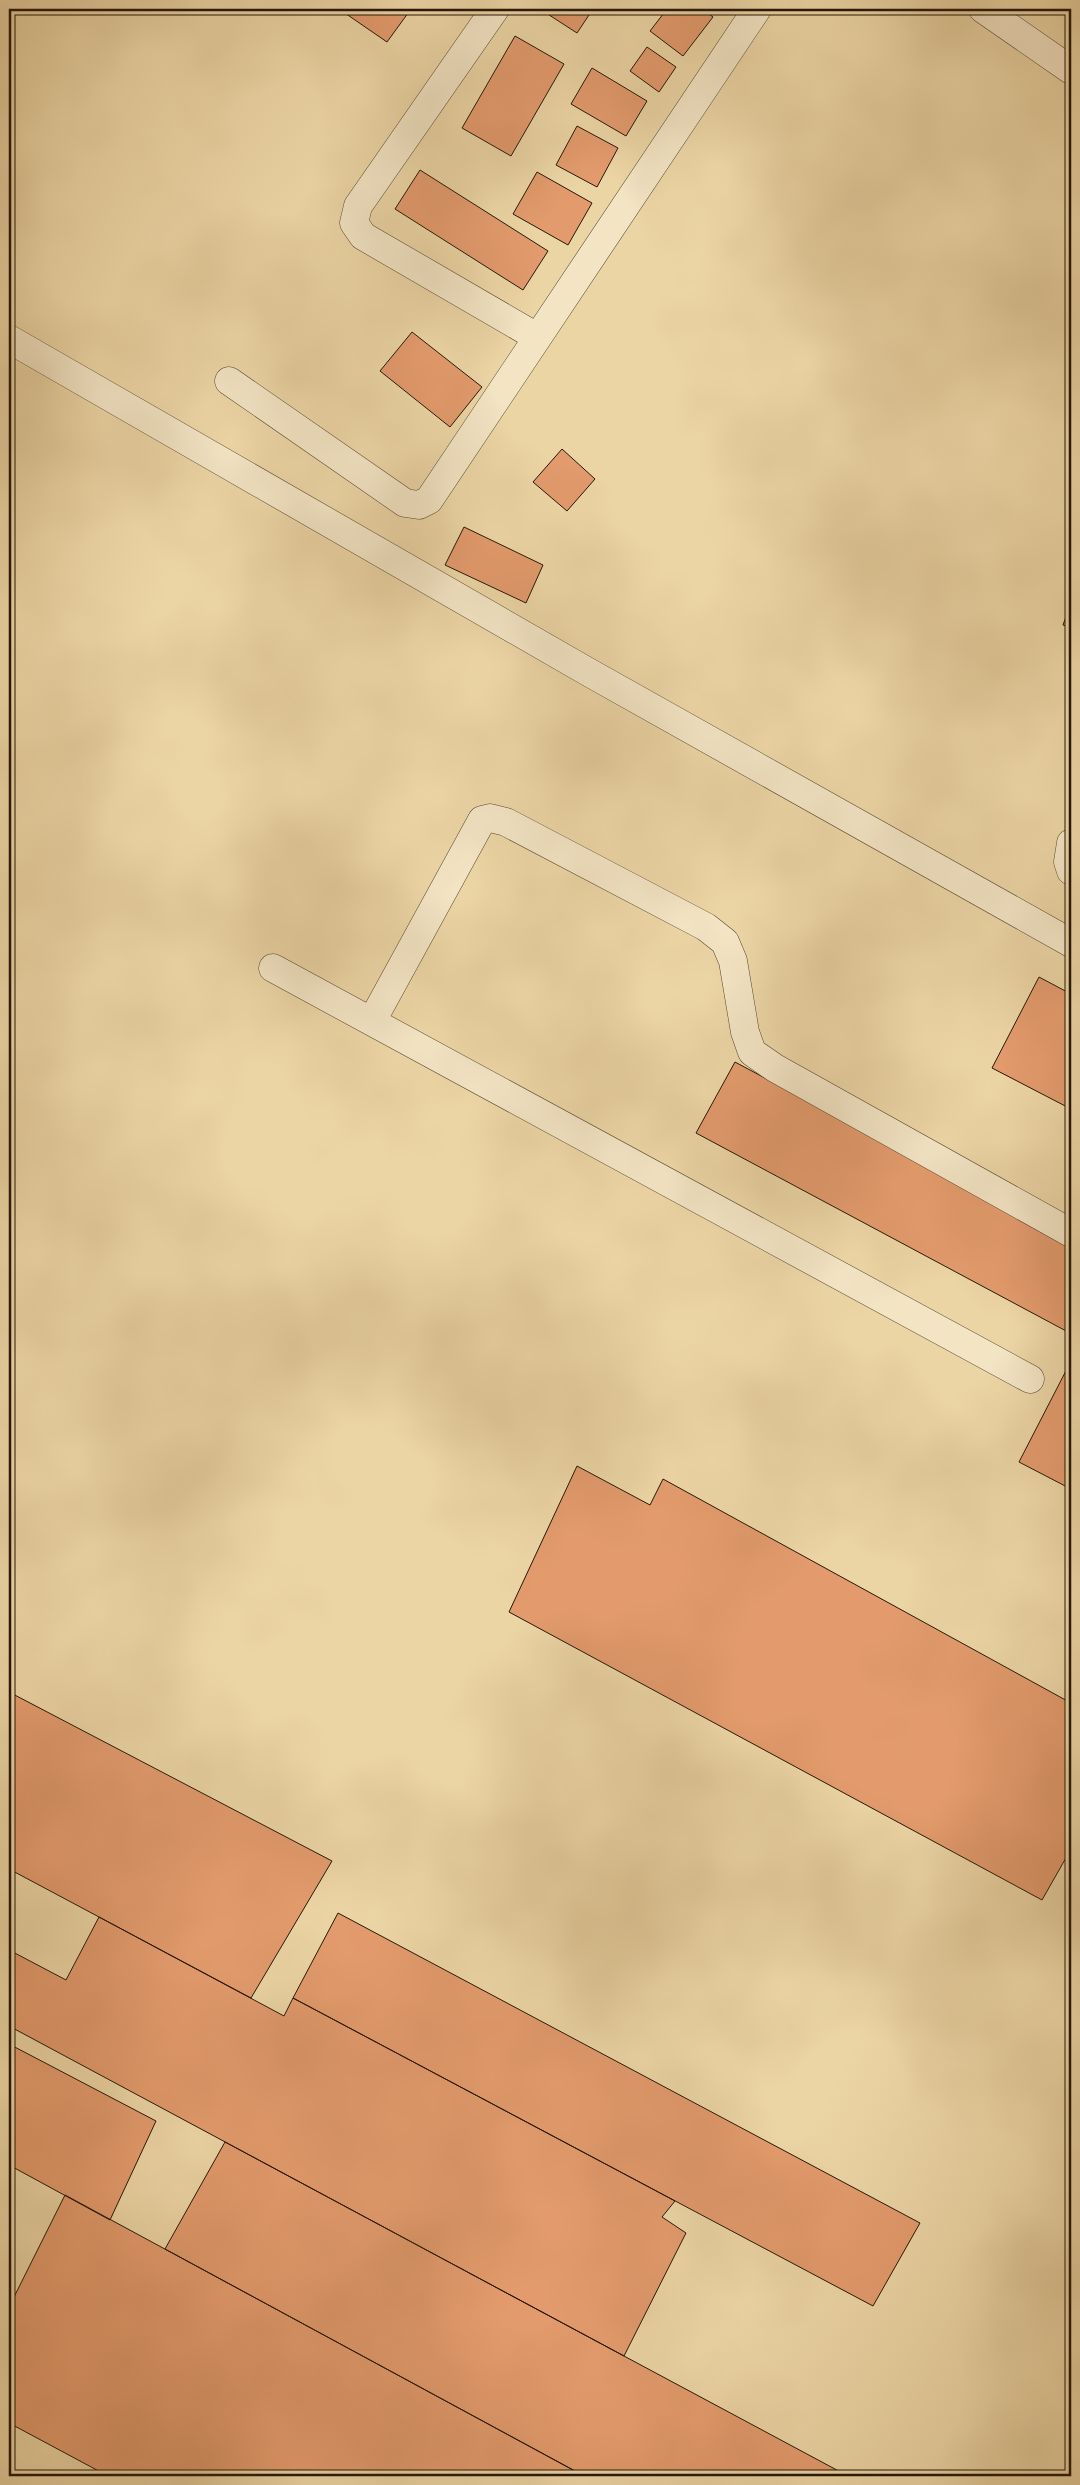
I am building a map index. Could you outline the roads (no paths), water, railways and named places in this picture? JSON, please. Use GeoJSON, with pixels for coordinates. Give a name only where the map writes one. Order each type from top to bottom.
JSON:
{"type":"FeatureCollection","features":[{"type":"Feature","properties":{"kind":"street"},"geometry":{"type":"LineString","coordinates":[[495,9],[358,206],[354,223],[363,236],[537,338]]}},
{"type":"Feature","properties":{"kind":"street"},"geometry":{"type":"LineString","coordinates":[[229,381],[405,503],[419,505],[429,500],[757,9]]}},
{"type":"Feature","properties":{"kind":"street"},"geometry":{"type":"LineString","coordinates":[[983,9],[1071,70]]}},
{"type":"Feature","properties":{"kind":"street"},"geometry":{"type":"LineString","coordinates":[[9,339],[599,677],[1071,943]]}},
{"type":"Feature","properties":{"kind":"street"},"geometry":{"type":"LineString","coordinates":[[372,1022],[482,820],[490,818],[506,822],[706,927],[725,942],[733,961],[745,1032],[752,1052],[775,1068],[1071,1233]]}},
{"type":"Feature","properties":{"kind":"street"},"geometry":{"type":"LineString","coordinates":[[1071,843],[1068,862],[1071,871]]}},
{"type":"Feature","properties":{"kind":"street"},"geometry":{"type":"LineString","coordinates":[[274,968],[1030,1379]]}}]}
